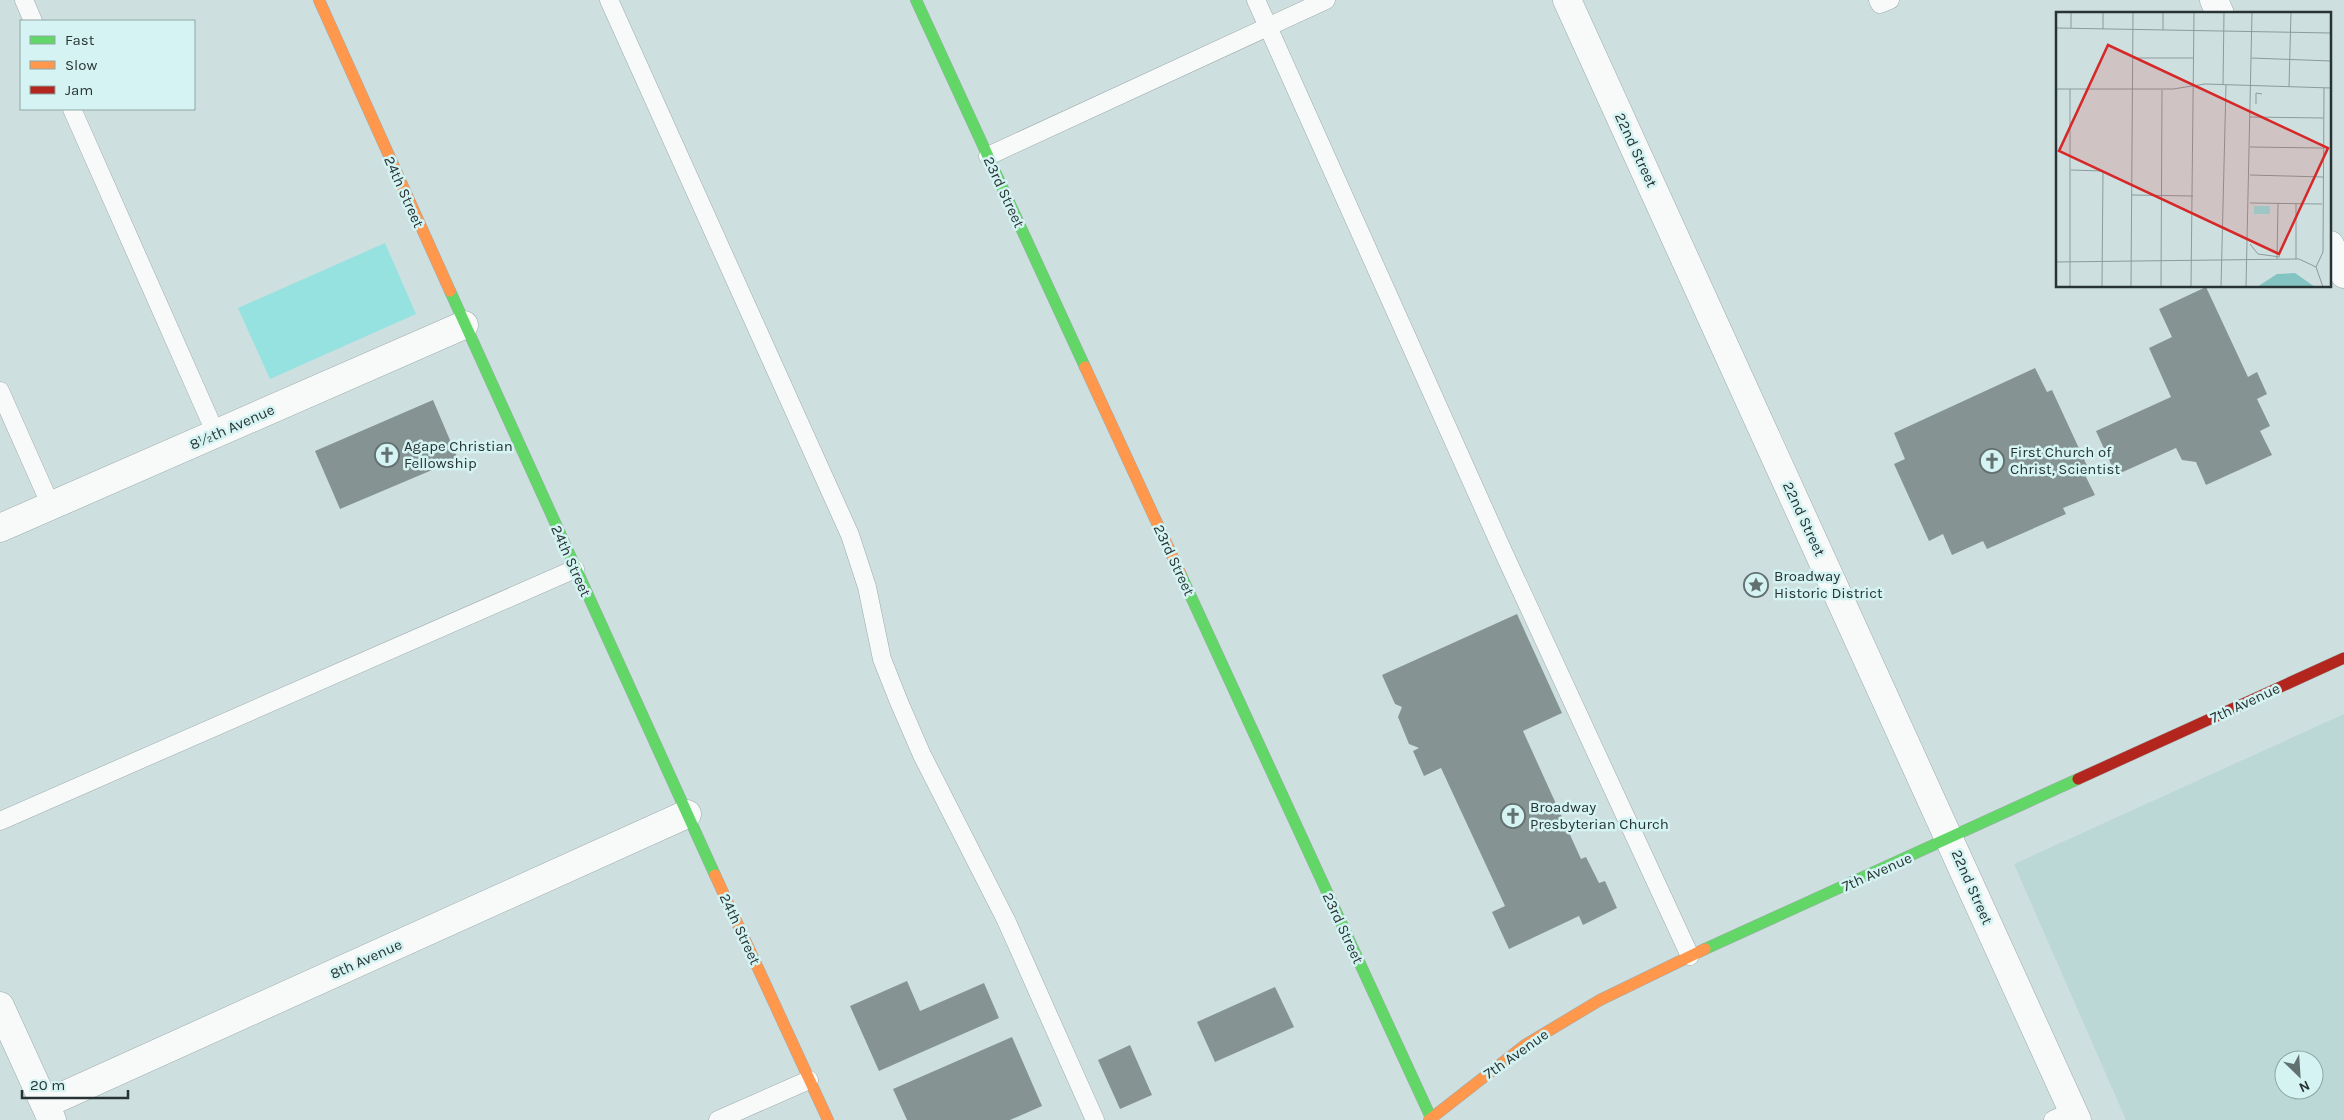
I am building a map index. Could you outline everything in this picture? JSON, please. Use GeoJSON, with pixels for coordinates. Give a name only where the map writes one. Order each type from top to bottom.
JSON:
{"type":"FeatureCollection","features":[{"type":"Feature","properties":{"kind":"street","name":"24th Street"},"geometry":{"type":"LineString","coordinates":[[319,0],[464,325],[828,1120]]}},
{"type":"Feature","properties":{"kind":"street","name":"23rd Street"},"geometry":{"type":"LineString","coordinates":[[916,0],[1431,1120]]}},
{"type":"Feature","properties":{"kind":"street","name":"22nd Street"},"geometry":{"type":"LineString","coordinates":[[1567,0],[1950,838],[2068,1117]]}},
{"type":"Feature","properties":{"kind":"street"},"geometry":{"type":"LineString","coordinates":[[2214,0],[2219,12]]}},
{"type":"Feature","properties":{"kind":"street"},"geometry":{"type":"LineString","coordinates":[[2332,249],[2344,274]]}},
{"type":"Feature","properties":{"kind":"street","name":"8½th Avenue"},"geometry":{"type":"LineString","coordinates":[[0,528],[464,325]]}},
{"type":"Feature","properties":{"kind":"street","name":"7th Avenue"},"geometry":{"type":"LineString","coordinates":[[1431,1120],[1524,1045],[1600,1000],[1690,956],[2344,658]]}},
{"type":"Feature","properties":{"kind":"street","name":"8th Avenue"},"geometry":{"type":"LineString","coordinates":[[49,1112],[687,814]]}},
{"type":"Feature","properties":{"kind":"street"},"geometry":{"type":"LineString","coordinates":[[0,1006],[49,1112]]}},
{"type":"Feature","properties":{"kind":"lane"},"geometry":{"type":"LineString","coordinates":[[24,0],[33,20]]}},
{"type":"Feature","properties":{"kind":"lane"},"geometry":{"type":"LineString","coordinates":[[609,0],[850,535],[867,587],[882,659],[922,755],[1006,920],[1095,1120]]}},
{"type":"Feature","properties":{"kind":"lane"},"geometry":{"type":"LineString","coordinates":[[1256,0],[1501,547],[1690,956]]}},
{"type":"Feature","properties":{"kind":"lane"},"geometry":{"type":"LineString","coordinates":[[988,156],[1326,0]]}},
{"type":"Feature","properties":{"kind":"lane"},"geometry":{"type":"LineString","coordinates":[[1878,0],[1880,4],[1890,0]]}},
{"type":"Feature","properties":{"kind":"lane"},"geometry":{"type":"LineString","coordinates":[[72,110],[216,434]]}},
{"type":"Feature","properties":{"kind":"lane"},"geometry":{"type":"LineString","coordinates":[[0,391],[51,506]]}},
{"type":"Feature","properties":{"kind":"lane"},"geometry":{"type":"LineString","coordinates":[[0,821],[575,569]]}},
{"type":"Feature","properties":{"kind":"lane"},"geometry":{"type":"LineString","coordinates":[[718,1120],[809,1080]]}},
{"type":"Feature","properties":{"kind":"shaded area"},"geometry":{"type":"Polygon","coordinates":[[[385,243],[416,314],[270,379],[238,308],[385,243]]]}},
{"type":"Feature","properties":{"kind":"shaded area"},"geometry":{"type":"Polygon","coordinates":[[[2344,714],[2344,1120],[2126,1120],[2014,864],[2344,714]]]}},
{"type":"Feature","properties":{"kind":"building"},"geometry":{"type":"Polygon","coordinates":[[[2206,288],[2248,377],[2257,372],[2267,394],[2257,399],[2270,426],[2260,431],[2272,455],[2206,485],[2196,462],[2182,460],[2176,448],[2116,475],[2096,431],[2171,397],[2149,348],[2172,337],[2159,309],[2206,288]]]}},
{"type":"Feature","properties":{"kind":"building","name":"First Church of Christ, Scientist"},"geometry":{"type":"Polygon","coordinates":[[[2035,368],[2047,392],[2052,390],[2089,470],[2084,473],[2095,495],[2063,508],[2066,514],[1987,549],[1983,541],[1952,555],[1943,534],[1929,541],[1894,464],[1905,459],[1894,433],[2035,368]]]}},
{"type":"Feature","properties":{"kind":"building","name":"Agape Christian Fellowship"},"geometry":{"type":"Polygon","coordinates":[[[433,400],[458,459],[340,509],[315,451],[433,400]]]}},
{"type":"Feature","properties":{"kind":"building","name":"Broadway Presbyterian Church"},"geometry":{"type":"Polygon","coordinates":[[[1517,614],[1562,713],[1523,731],[1581,859],[1586,857],[1599,883],[1605,881],[1617,908],[1583,925],[1579,916],[1509,949],[1492,912],[1505,906],[1441,768],[1424,776],[1413,751],[1419,748],[1409,744],[1398,717],[1402,707],[1395,704],[1382,675],[1517,614]]]}},
{"type":"Feature","properties":{"kind":"building"},"geometry":{"type":"Polygon","coordinates":[[[907,981],[920,1011],[984,983],[999,1018],[879,1071],[850,1006],[907,981]]]}},
{"type":"Feature","properties":{"kind":"building"},"geometry":{"type":"Polygon","coordinates":[[[1275,987],[1294,1027],[1215,1062],[1197,1022],[1275,987]]]}},
{"type":"Feature","properties":{"kind":"building"},"geometry":{"type":"Polygon","coordinates":[[[1012,1037],[1042,1106],[1010,1120],[907,1120],[893,1089],[1012,1037]]]}},
{"type":"Feature","properties":{"kind":"building"},"geometry":{"type":"Polygon","coordinates":[[[1130,1045],[1152,1095],[1120,1109],[1098,1060],[1130,1045]]]}},
{"type":"Feature","properties":{"kind":"traffic: fast"},"geometry":{"type":"LineString","coordinates":[[916,0],[1085,367]]}},
{"type":"Feature","properties":{"kind":"traffic: fast"},"geometry":{"type":"LineString","coordinates":[[450,291],[715,875]]}},
{"type":"Feature","properties":{"kind":"traffic: fast"},"geometry":{"type":"LineString","coordinates":[[1181,575],[1432,1120]]}},
{"type":"Feature","properties":{"kind":"traffic: fast"},"geometry":{"type":"LineString","coordinates":[[1705,949],[2078,779]]}},
{"type":"Feature","properties":{"kind":"traffic: slow"},"geometry":{"type":"LineString","coordinates":[[319,0],[450,291]]}},
{"type":"Feature","properties":{"kind":"traffic: slow"},"geometry":{"type":"LineString","coordinates":[[1085,367],[1181,575]]}},
{"type":"Feature","properties":{"kind":"traffic: slow"},"geometry":{"type":"LineString","coordinates":[[715,875],[828,1120]]}},
{"type":"Feature","properties":{"kind":"traffic: slow"},"geometry":{"type":"LineString","coordinates":[[1429,1120],[1525,1045],[1600,1000],[1705,949]]}},
{"type":"Feature","properties":{"kind":"traffic: jam"},"geometry":{"type":"LineString","coordinates":[[2078,779],[2344,658]]}},
{"type":"Feature","properties":{"kind":"place","name":"Agape Christian Fellowship"},"geometry":{"type":"Point","coordinates":[387,455]}},
{"type":"Feature","properties":{"kind":"place","name":"First Church of Christ, Scientist"},"geometry":{"type":"Point","coordinates":[1992,461]}},
{"type":"Feature","properties":{"kind":"place","name":"Broadway Historic District"},"geometry":{"type":"Point","coordinates":[1756,585]}},
{"type":"Feature","properties":{"kind":"place","name":"Broadway Presbyterian Church"},"geometry":{"type":"Point","coordinates":[1513,816]}}]}
